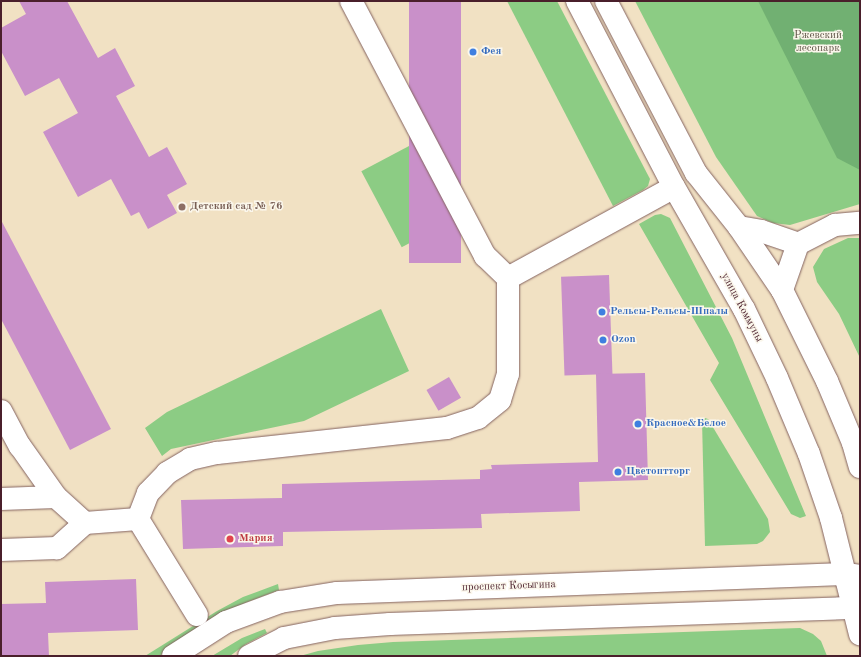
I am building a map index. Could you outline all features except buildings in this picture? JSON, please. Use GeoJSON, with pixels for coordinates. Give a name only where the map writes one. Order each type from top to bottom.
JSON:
{"type":"FeatureCollection","features":[{"type":"Feature","properties":{"kind":"main road"},"geometry":{"type":"LineString","coordinates":[[138,519],[148,493],[167,473],[190,459],[217,453],[447,428],[478,418],[500,400],[508,374],[508,278],[484,256],[351,1]]}},
{"type":"Feature","properties":{"kind":"main road","name":"улица Коммуны"},"geometry":{"type":"LineString","coordinates":[[577,1],[674,187],[744,310],[777,378],[809,454],[853,575],[860,634]]}},
{"type":"Feature","properties":{"kind":"main road"},"geometry":{"type":"LineString","coordinates":[[606,1],[696,173],[739,227],[782,290],[827,381],[853,443],[860,467]]}},
{"type":"Feature","properties":{"kind":"main road"},"geometry":{"type":"LineString","coordinates":[[508,278],[674,187]]}},
{"type":"Feature","properties":{"kind":"main road"},"geometry":{"type":"LineString","coordinates":[[782,290],[798,244],[835,225],[860,223]]}},
{"type":"Feature","properties":{"kind":"main road"},"geometry":{"type":"LineString","coordinates":[[739,227],[760,231],[798,244]]}},
{"type":"Feature","properties":{"kind":"main road"},"geometry":{"type":"LineString","coordinates":[[1,411],[20,446],[56,497],[85,523]]}},
{"type":"Feature","properties":{"kind":"main road"},"geometry":{"type":"LineString","coordinates":[[1,499],[56,497]]}},
{"type":"Feature","properties":{"kind":"main road"},"geometry":{"type":"LineString","coordinates":[[1,550],[57,548],[85,523],[138,519]]}},
{"type":"Feature","properties":{"kind":"main road"},"geometry":{"type":"LineString","coordinates":[[138,519],[196,615]]}},
{"type":"Feature","properties":{"kind":"main road","name":"проспект Косыгина"},"geometry":{"type":"LineString","coordinates":[[173,656],[226,622],[280,602],[337,593],[853,575]]}},
{"type":"Feature","properties":{"kind":"main road"},"geometry":{"type":"LineString","coordinates":[[249,656],[284,638],[335,628],[390,624],[857,606]]}},
{"type":"Feature","properties":{"kind":"green space"},"geometry":{"type":"Polygon","coordinates":[[[507,1],[557,1],[650,179],[648,186],[643,190],[613,206],[507,1]]]}},
{"type":"Feature","properties":{"kind":"green space"},"geometry":{"type":"Polygon","coordinates":[[[635,1],[860,1],[860,204],[790,225],[773,223],[757,216],[716,157],[635,1]]]}},
{"type":"Feature","properties":{"kind":"green space","name":"Ржевский лесопарк"},"geometry":{"type":"Polygon","coordinates":[[[758,1],[860,1],[860,170],[837,158],[758,1]]]}},
{"type":"Feature","properties":{"kind":"green space"},"geometry":{"type":"Polygon","coordinates":[[[409,146],[449,222],[402,247],[361,171],[409,146]]]}},
{"type":"Feature","properties":{"kind":"green space"},"geometry":{"type":"Polygon","coordinates":[[[661,214],[670,218],[732,338],[806,516],[800,518],[791,514],[710,380],[719,363],[639,224],[655,215],[661,214]]]}},
{"type":"Feature","properties":{"kind":"green space"},"geometry":{"type":"Polygon","coordinates":[[[848,238],[860,238],[860,358],[839,314],[817,282],[813,267],[824,249],[848,238]]]}},
{"type":"Feature","properties":{"kind":"green space"},"geometry":{"type":"Polygon","coordinates":[[[381,309],[409,371],[304,421],[171,449],[162,456],[145,428],[167,412],[381,309]]]}},
{"type":"Feature","properties":{"kind":"green space"},"geometry":{"type":"Polygon","coordinates":[[[705,418],[708,419],[768,519],[770,532],[763,541],[757,544],[705,546],[702,420],[705,418]]]}},
{"type":"Feature","properties":{"kind":"green space"},"geometry":{"type":"Polygon","coordinates":[[[278,584],[279,590],[245,603],[159,656],[145,656],[217,611],[243,597],[278,584]]]}},
{"type":"Feature","properties":{"kind":"green space"},"geometry":{"type":"Polygon","coordinates":[[[800,628],[813,634],[821,641],[827,656],[300,656],[318,651],[393,642],[800,628]]]}},
{"type":"Feature","properties":{"kind":"green space"},"geometry":{"type":"Polygon","coordinates":[[[265,629],[267,633],[246,644],[230,656],[212,656],[242,638],[265,629]]]}},
{"type":"Feature","properties":{"kind":"place","name":"Фея"},"geometry":{"type":"Point","coordinates":[473,52]}},
{"type":"Feature","properties":{"kind":"place","name":"Детский сад № 76"},"geometry":{"type":"Point","coordinates":[182,207]}},
{"type":"Feature","properties":{"kind":"place","name":"Рельсы-Рельсы-Шпалы"},"geometry":{"type":"Point","coordinates":[602,312]}},
{"type":"Feature","properties":{"kind":"place","name":"Ozon"},"geometry":{"type":"Point","coordinates":[603,340]}},
{"type":"Feature","properties":{"kind":"place","name":"Красное&Белое"},"geometry":{"type":"Point","coordinates":[638,424]}},
{"type":"Feature","properties":{"kind":"place","name":"Цветоптторг"},"geometry":{"type":"Point","coordinates":[618,472]}},
{"type":"Feature","properties":{"kind":"place","name":"Мария"},"geometry":{"type":"Point","coordinates":[230,539]}}]}
